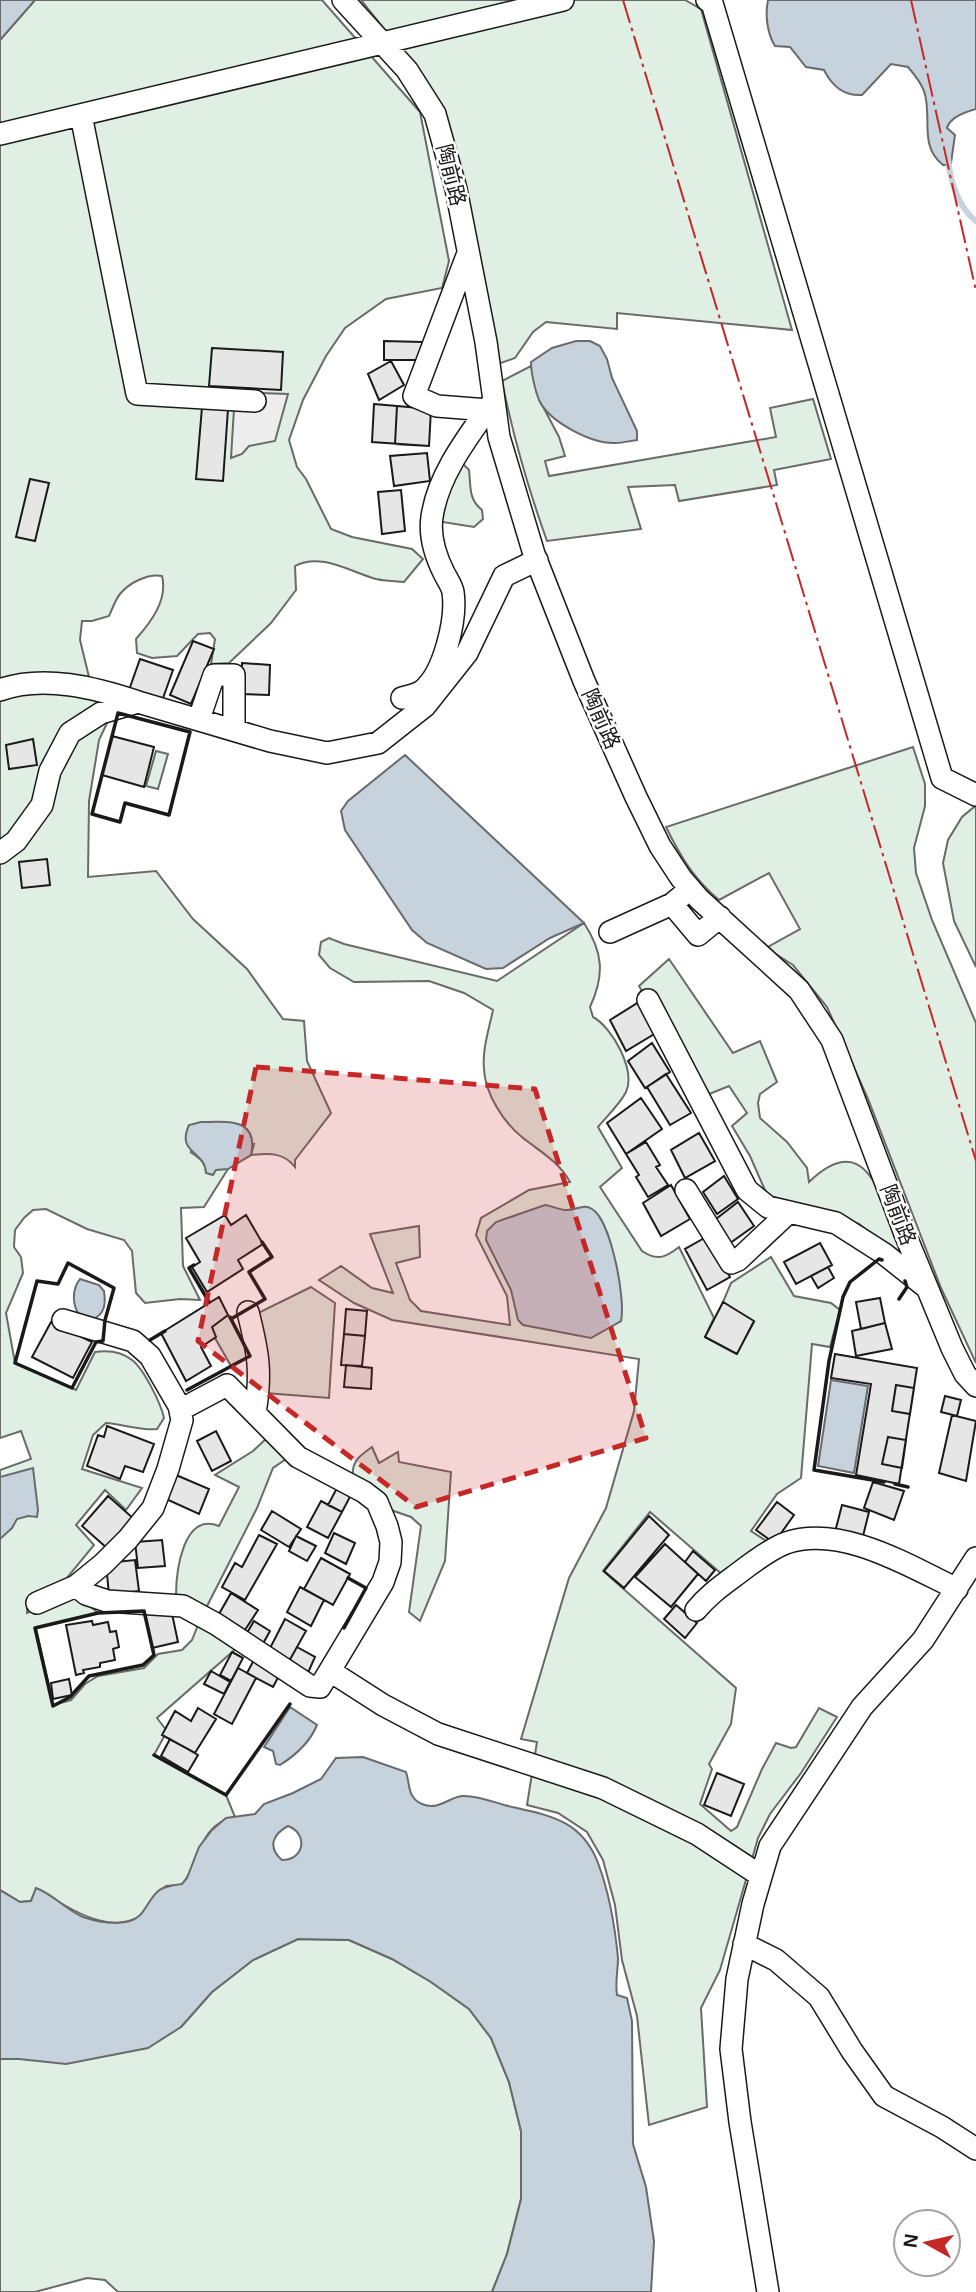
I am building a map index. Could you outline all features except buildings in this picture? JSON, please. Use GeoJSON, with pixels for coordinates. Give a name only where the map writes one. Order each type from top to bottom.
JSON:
{"type":"FeatureCollection","features":[{"type":"Feature","properties":{"kind":"street","name":"陶前路"},"geometry":{"type":"LineString","coordinates":[[343,0],[407,70],[435,114],[456,189],[486,342],[491,405],[499,437],[537,560],[584,681],[636,797],[660,846],[690,889],[799,990],[832,1040],[927,1288],[965,1374],[976,1385]]}},
{"type":"Feature","properties":{"kind":"street"},"geometry":{"type":"LineString","coordinates":[[0,134],[383,43],[502,7],[563,0]]}},
{"type":"Feature","properties":{"kind":"street"},"geometry":{"type":"LineString","coordinates":[[706,0],[712,3],[942,778],[976,795]]}},
{"type":"Feature","properties":{"kind":"street"},"geometry":{"type":"LineString","coordinates":[[81,115],[137,394],[255,401]]}},
{"type":"Feature","properties":{"kind":"street"},"geometry":{"type":"LineString","coordinates":[[468,252],[414,396],[437,406],[491,405]]}},
{"type":"Feature","properties":{"kind":"street"},"geometry":{"type":"LineString","coordinates":[[0,690],[37,684],[94,688],[234,730],[327,753],[378,743],[423,690],[436,672],[446,650],[454,616],[453,590],[431,539],[432,515],[444,479],[491,405]]}},
{"type":"Feature","properties":{"kind":"street"},"geometry":{"type":"LineString","coordinates":[[414,699],[467,653],[504,576],[537,560]]}},
{"type":"Feature","properties":{"kind":"street"},"geometry":{"type":"LineString","coordinates":[[199,719],[214,675],[234,675],[234,730]]}},
{"type":"Feature","properties":{"kind":"street"},"geometry":{"type":"LineString","coordinates":[[0,853],[16,841],[42,805],[50,771],[69,733],[101,713],[138,702]]}},
{"type":"Feature","properties":{"kind":"street"},"geometry":{"type":"LineString","coordinates":[[610,932],[672,904],[690,889]]}},
{"type":"Feature","properties":{"kind":"street"},"geometry":{"type":"LineString","coordinates":[[672,904],[698,935],[720,918]]}},
{"type":"Feature","properties":{"kind":"street"},"geometry":{"type":"LineString","coordinates":[[648,1000],[747,1190],[768,1207],[836,1223],[883,1253],[927,1288]]}},
{"type":"Feature","properties":{"kind":"street"},"geometry":{"type":"LineString","coordinates":[[686,1190],[731,1263],[738,1260],[789,1212]]}},
{"type":"Feature","properties":{"kind":"street"},"geometry":{"type":"LineString","coordinates":[[248,1312],[257,1348],[260,1382],[255,1413]]}},
{"type":"Feature","properties":{"kind":"street"},"geometry":{"type":"LineString","coordinates":[[37,1603],[76,1586],[103,1564],[153,1508],[182,1420],[180,1410],[150,1356],[133,1340],[63,1320]]}},
{"type":"Feature","properties":{"kind":"street"},"geometry":{"type":"LineString","coordinates":[[76,1586],[86,1594],[107,1601],[183,1606],[216,1624],[310,1686],[320,1687],[383,1582],[390,1562],[391,1542],[377,1502],[364,1492],[298,1457],[280,1442],[228,1385],[180,1410]]}},
{"type":"Feature","properties":{"kind":"street"},"geometry":{"type":"LineString","coordinates":[[696,1610],[708,1596],[749,1565],[786,1543],[826,1537],[881,1552],[957,1589]]}},
{"type":"Feature","properties":{"kind":"street"},"geometry":{"type":"LineString","coordinates":[[768,2292],[743,2146],[731,2049],[737,1979],[761,1876],[770,1846],[862,1707],[923,1640],[976,1558]]}},
{"type":"Feature","properties":{"kind":"street"},"geometry":{"type":"LineString","coordinates":[[330,1671],[383,1705],[438,1734],[603,1788],[697,1834],[761,1876]]}},
{"type":"Feature","properties":{"kind":"street"},"geometry":{"type":"LineString","coordinates":[[744,1944],[776,1961],[819,1997],[884,2096],[976,2149]]}},
{"type":"Feature","properties":{"kind":"highlighted area"},"geometry":{"type":"Polygon","coordinates":[[[256,1067],[535,1089],[646,1438],[416,1507],[198,1341],[256,1067]]]}},
{"type":"Feature","properties":{"kind":"green space"},"geometry":{"type":"Polygon","coordinates":[[[35,0],[322,0],[420,112],[449,261],[442,288],[386,299],[345,328],[326,356],[303,400],[289,440],[297,467],[306,479],[331,529],[352,537],[412,549],[423,559],[404,582],[376,579],[325,562],[305,562],[295,566],[296,590],[271,623],[229,663],[211,664],[215,639],[210,633],[198,634],[177,656],[152,658],[137,653],[136,639],[152,618],[163,594],[162,576],[145,577],[128,586],[118,596],[109,616],[82,621],[80,640],[90,681],[117,702],[99,740],[89,801],[88,877],[156,871],[193,919],[247,969],[283,1019],[304,1021],[307,1061],[331,1113],[295,1160],[295,1167],[286,1159],[275,1155],[251,1155],[254,1144],[190,1152],[212,1168],[228,1169],[204,1207],[181,1208],[183,1266],[200,1300],[145,1303],[136,1293],[132,1251],[124,1240],[87,1229],[46,1209],[33,1210],[15,1230],[14,1247],[21,1257],[23,1273],[6,1313],[15,1363],[76,1390],[95,1352],[119,1353],[132,1360],[142,1371],[164,1418],[157,1429],[106,1423],[93,1435],[82,1469],[142,1488],[126,1510],[105,1490],[76,1525],[94,1545],[62,1584],[35,1592],[27,1606],[27,1613],[75,1593],[98,1613],[36,1628],[53,1705],[71,1700],[85,1684],[98,1676],[144,1668],[158,1654],[182,1650],[192,1640],[200,1620],[239,1646],[157,1718],[167,1731],[154,1755],[226,1795],[235,1817],[214,1827],[201,1845],[182,1885],[166,1886],[140,1916],[118,1923],[90,1918],[36,1889],[31,1901],[20,1902],[0,1890],[0,1470],[31,1459],[21,1431],[0,1438],[0,40],[35,0]]]}},
{"type":"Feature","properties":{"kind":"green space"},"geometry":{"type":"Polygon","coordinates":[[[361,0],[685,0],[701,9],[792,330],[617,313],[617,329],[546,322],[533,332],[515,358],[498,364],[450,138],[402,51],[361,0]]]}},
{"type":"Feature","properties":{"kind":"green space"},"geometry":{"type":"Polygon","coordinates":[[[531,366],[540,401],[559,437],[565,456],[545,461],[549,476],[776,437],[770,408],[813,399],[831,459],[774,470],[777,485],[679,501],[675,485],[628,487],[641,529],[547,541],[522,462],[502,381],[531,366]]]}},
{"type":"Feature","properties":{"kind":"green space"},"geometry":{"type":"Polygon","coordinates":[[[461,462],[469,470],[472,497],[482,510],[483,519],[474,527],[443,522],[439,526],[437,520],[461,462]]]}},
{"type":"Feature","properties":{"kind":"green space"},"geometry":{"type":"Polygon","coordinates":[[[913,747],[925,784],[925,806],[914,848],[916,873],[932,920],[976,1023],[976,1363],[941,1288],[868,1099],[827,1007],[793,965],[766,948],[800,929],[769,873],[719,900],[688,866],[666,827],[913,747]]]}},
{"type":"Feature","properties":{"kind":"green space"},"geometry":{"type":"Polygon","coordinates":[[[156,751],[168,754],[158,789],[146,786],[156,751]]]}},
{"type":"Feature","properties":{"kind":"green space"},"geometry":{"type":"Polygon","coordinates":[[[974,807],[976,967],[954,921],[943,863],[948,840],[962,817],[974,807]]]}},
{"type":"Feature","properties":{"kind":"green space"},"geometry":{"type":"Polygon","coordinates":[[[584,923],[595,944],[600,964],[598,984],[590,1007],[593,1017],[614,1039],[628,1072],[626,1092],[598,1127],[622,1168],[600,1187],[642,1251],[661,1257],[679,1247],[714,1318],[705,1337],[736,1354],[754,1322],[723,1302],[731,1283],[771,1257],[794,1296],[831,1303],[840,1310],[830,1347],[812,1344],[801,1478],[777,1494],[751,1531],[771,1544],[724,1576],[650,1512],[603,1571],[736,1688],[731,1724],[709,1764],[712,1769],[700,1804],[731,1831],[737,1827],[776,1743],[796,1747],[819,1708],[837,1717],[801,1773],[770,1814],[758,1838],[720,1970],[701,2008],[707,2107],[649,2125],[637,2016],[622,1960],[615,1905],[603,1860],[587,1832],[558,1813],[527,1805],[537,1742],[521,1739],[569,1578],[606,1508],[634,1411],[639,1359],[392,1320],[354,1303],[319,1280],[341,1266],[372,1288],[393,1293],[370,1234],[419,1226],[420,1257],[396,1263],[410,1300],[421,1311],[510,1325],[507,1296],[476,1235],[481,1218],[529,1190],[570,1182],[555,1163],[509,1124],[492,1098],[485,1079],[484,1062],[493,1010],[464,993],[429,981],[354,982],[330,968],[319,955],[321,942],[329,938],[497,981],[584,923]]]}},
{"type":"Feature","properties":{"kind":"green space"},"geometry":{"type":"Polygon","coordinates":[[[669,959],[733,1053],[760,1041],[777,1082],[760,1094],[760,1118],[787,1142],[807,1168],[809,1182],[823,1170],[836,1164],[857,1164],[866,1171],[880,1194],[897,1234],[899,1250],[894,1253],[859,1224],[768,1197],[750,1156],[732,1126],[747,1113],[729,1086],[702,1097],[639,986],[669,959]]]}},
{"type":"Feature","properties":{"kind":"green space"},"geometry":{"type":"Polygon","coordinates":[[[311,1287],[335,1303],[329,1398],[265,1393],[258,1313],[311,1287]]]}},
{"type":"Feature","properties":{"kind":"green space"},"geometry":{"type":"Polygon","coordinates":[[[228,1315],[250,1356],[231,1366],[215,1338],[212,1327],[228,1315]]]}},
{"type":"Feature","properties":{"kind":"green space"},"geometry":{"type":"Polygon","coordinates":[[[269,1436],[289,1457],[273,1468],[257,1508],[204,1612],[176,1596],[184,1546],[197,1527],[207,1524],[219,1526],[239,1487],[215,1475],[253,1451],[269,1436]]]}},
{"type":"Feature","properties":{"kind":"green space"},"geometry":{"type":"Polygon","coordinates":[[[372,1447],[379,1463],[398,1452],[399,1462],[451,1472],[445,1561],[420,1621],[409,1612],[421,1526],[411,1517],[388,1509],[353,1478],[353,1468],[357,1460],[372,1447]]]}},
{"type":"Feature","properties":{"kind":"green space"},"geometry":{"type":"Polygon","coordinates":[[[298,1939],[349,1940],[392,1959],[469,2009],[491,2038],[509,2082],[521,2131],[521,2199],[507,2254],[492,2292],[118,2292],[105,2280],[87,2278],[35,2292],[0,2292],[0,2059],[19,2059],[181,2027],[212,1992],[253,1960],[298,1939]]]}},
{"type":"Feature","properties":{"kind":"shaded area"},"geometry":{"type":"Polygon","coordinates":[[[0,0],[35,0],[0,40],[0,0]]]}},
{"type":"Feature","properties":{"kind":"shaded area"},"geometry":{"type":"Polygon","coordinates":[[[768,0],[976,0],[976,109],[958,116],[947,128],[955,135],[951,163],[943,165],[931,149],[924,91],[908,67],[891,64],[862,95],[844,92],[831,81],[824,70],[806,67],[790,47],[775,46],[767,24],[768,0]]]}},
{"type":"Feature","properties":{"kind":"shaded area"},"geometry":{"type":"Polygon","coordinates":[[[576,341],[590,341],[600,346],[637,431],[637,440],[618,443],[583,436],[561,424],[539,400],[531,362],[552,348],[576,341]]]}},
{"type":"Feature","properties":{"kind":"shaded area"},"geometry":{"type":"Polygon","coordinates":[[[235,392],[288,394],[275,441],[249,446],[242,454],[231,458],[235,392]]]}},
{"type":"Feature","properties":{"kind":"shaded area"},"geometry":{"type":"Polygon","coordinates":[[[405,755],[584,923],[550,938],[503,968],[486,969],[427,943],[412,930],[345,830],[341,811],[348,801],[405,755]]]}},
{"type":"Feature","properties":{"kind":"shaded area"},"geometry":{"type":"Polygon","coordinates":[[[201,1122],[230,1122],[246,1128],[252,1143],[251,1155],[228,1169],[216,1170],[213,1175],[206,1173],[201,1160],[186,1142],[189,1125],[201,1122]]]}},
{"type":"Feature","properties":{"kind":"shaded area"},"geometry":{"type":"Polygon","coordinates":[[[545,1205],[563,1210],[586,1207],[592,1209],[599,1216],[611,1244],[619,1279],[621,1321],[591,1338],[523,1325],[518,1320],[511,1290],[486,1240],[487,1231],[496,1222],[545,1205]]]}},
{"type":"Feature","properties":{"kind":"shaded area"},"geometry":{"type":"Polygon","coordinates":[[[80,1279],[99,1285],[104,1291],[104,1308],[91,1320],[79,1315],[75,1306],[74,1292],[80,1279]]]}},
{"type":"Feature","properties":{"kind":"shaded area"},"geometry":{"type":"Polygon","coordinates":[[[831,1380],[868,1386],[854,1473],[818,1466],[831,1380]]]}},
{"type":"Feature","properties":{"kind":"shaded area"},"geometry":{"type":"Polygon","coordinates":[[[33,1468],[37,1517],[17,1519],[0,1539],[0,1477],[33,1468]]]}},
{"type":"Feature","properties":{"kind":"shaded area"},"geometry":{"type":"Polygon","coordinates":[[[290,1707],[317,1725],[302,1748],[280,1765],[276,1764],[273,1751],[264,1747],[290,1707]]]}},
{"type":"Feature","properties":{"kind":"shaded area"},"geometry":{"type":"Polygon","coordinates":[[[363,1757],[406,1772],[414,1798],[428,1806],[467,1796],[548,1816],[572,1828],[591,1848],[602,1874],[613,1922],[618,1958],[617,1995],[627,1998],[632,2021],[633,2144],[646,2187],[654,2241],[651,2292],[492,2292],[507,2254],[521,2199],[521,2131],[509,2082],[491,2038],[469,2009],[392,1959],[349,1940],[298,1939],[253,1960],[212,1992],[181,2027],[148,2048],[66,2064],[0,2059],[0,1890],[20,1902],[31,1901],[36,1888],[83,1917],[116,1923],[132,1920],[139,1916],[158,1891],[182,1884],[199,1847],[226,1818],[255,1814],[264,1804],[321,1779],[336,1758],[363,1757]],[[288,1826],[274,1841],[274,1850],[282,1860],[295,1856],[301,1846],[299,1834],[288,1826]]]}},
{"type":"Feature","properties":{"kind":"waterway"},"geometry":{"type":"LineString","coordinates":[[948,158],[956,193],[964,208],[976,221]]}},
{"type":"Feature","properties":{"kind":"wall"},"geometry":{"type":"LineString","coordinates":[[118,713],[190,732],[169,815],[125,803],[120,822],[92,814],[118,713]]}},
{"type":"Feature","properties":{"kind":"wall"},"geometry":{"type":"LineString","coordinates":[[231,1319],[265,1299],[249,1272],[272,1257],[262,1242]]}},
{"type":"Feature","properties":{"kind":"wall"},"geometry":{"type":"LineString","coordinates":[[882,1260],[879,1259],[850,1282],[843,1297],[829,1361],[814,1470],[884,1482]]}},
{"type":"Feature","properties":{"kind":"wall"},"geometry":{"type":"LineString","coordinates":[[68,1263],[114,1288],[105,1320],[103,1341],[96,1342],[72,1388],[15,1363],[37,1281],[58,1284],[68,1263]]}},
{"type":"Feature","properties":{"kind":"wall"},"geometry":{"type":"LineString","coordinates":[[194,1265],[189,1268],[209,1302]]}},
{"type":"Feature","properties":{"kind":"wall"},"geometry":{"type":"LineString","coordinates":[[899,1299],[907,1287],[905,1281]]}},
{"type":"Feature","properties":{"kind":"wall"},"geometry":{"type":"LineString","coordinates":[[187,1390],[250,1356],[230,1317]]}},
{"type":"Feature","properties":{"kind":"wall"},"geometry":{"type":"LineString","coordinates":[[150,1340],[165,1331]]}},
{"type":"Feature","properties":{"kind":"wall"},"geometry":{"type":"LineString","coordinates":[[895,1484],[908,1487]]}},
{"type":"Feature","properties":{"kind":"wall"},"geometry":{"type":"LineString","coordinates":[[344,1628],[366,1588],[348,1578]]}},
{"type":"Feature","properties":{"kind":"wall"},"geometry":{"type":"LineString","coordinates":[[144,1611],[154,1655],[143,1665],[89,1676],[70,1697],[53,1706],[35,1628],[98,1613],[144,1611]]}},
{"type":"Feature","properties":{"kind":"wall"},"geometry":{"type":"LineString","coordinates":[[154,1755],[226,1795],[290,1704]]}},
{"type":"Feature","properties":{"kind":"power"},"geometry":{"type":"LineString","coordinates":[[623,0],[976,1161]]}},
{"type":"Feature","properties":{"kind":"power"},"geometry":{"type":"LineString","coordinates":[[911,0],[976,291]]}}]}
